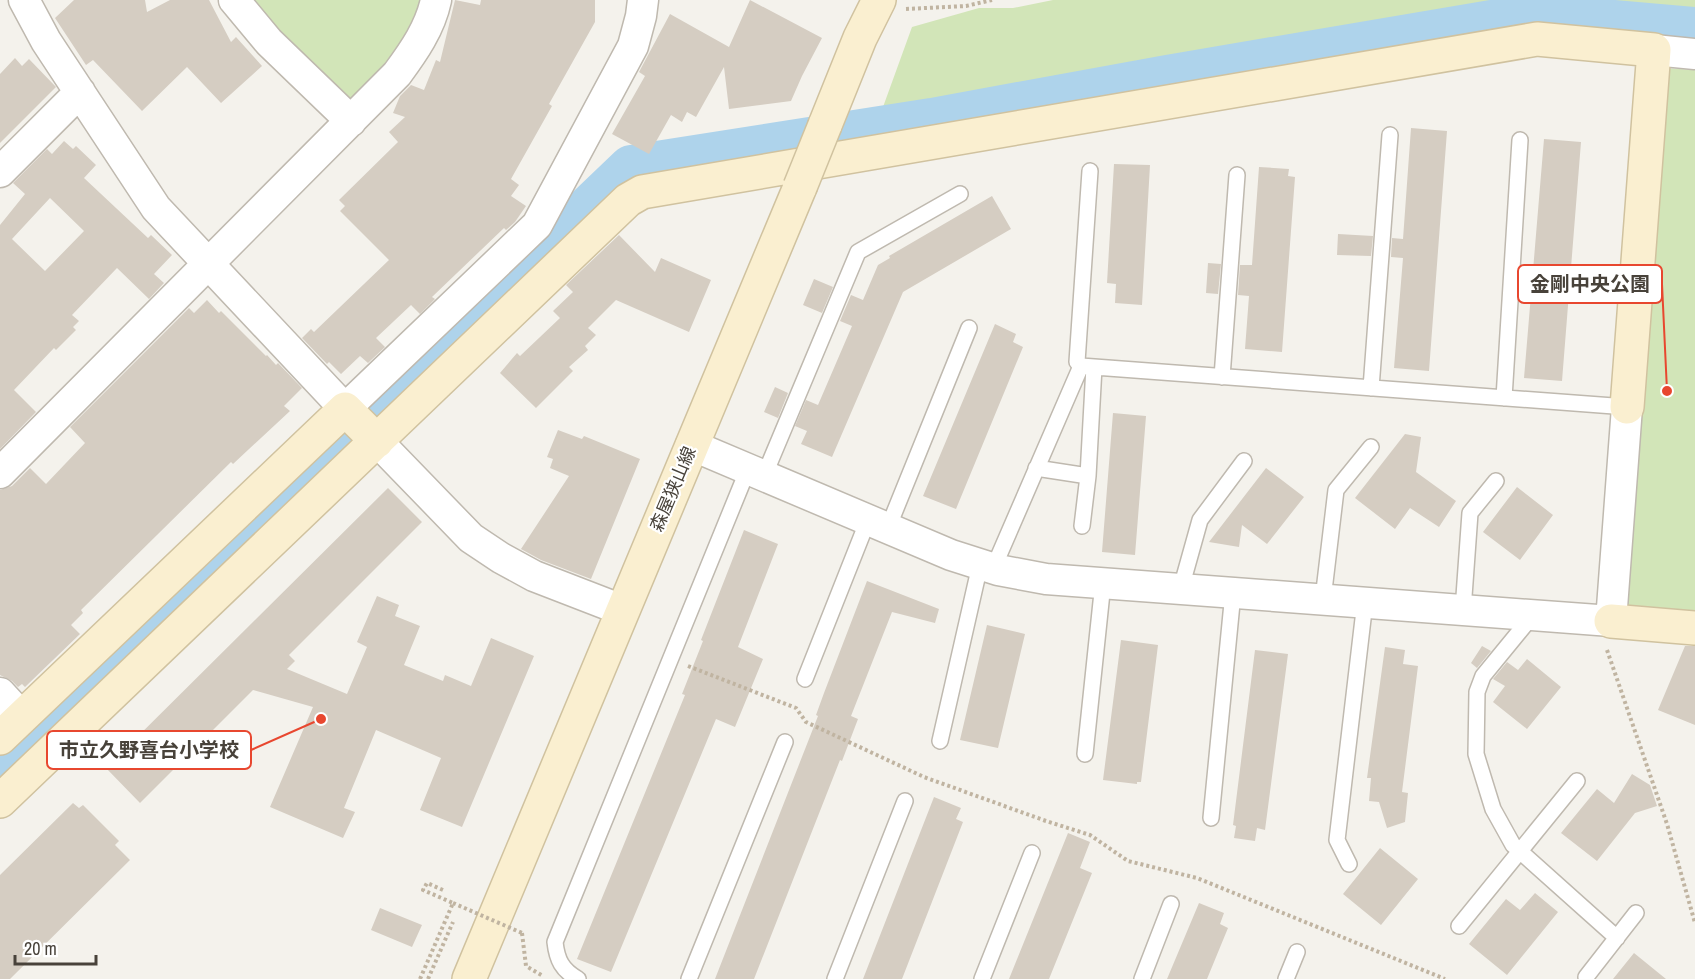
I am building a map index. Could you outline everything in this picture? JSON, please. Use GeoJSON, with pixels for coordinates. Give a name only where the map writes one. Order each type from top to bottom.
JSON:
{"type":"FeatureCollection","features":[{"type":"Feature","properties":{"kind":"street"},"geometry":{"type":"LineString","coordinates":[[24,0],[46,41],[156,208],[471,538],[534,576],[622,610]]}},
{"type":"Feature","properties":{"kind":"street"},"geometry":{"type":"LineString","coordinates":[[234,0],[270,42],[351,121]]}},
{"type":"Feature","properties":{"kind":"street"},"geometry":{"type":"LineString","coordinates":[[0,473],[397,74],[419,44],[434,13],[436,0]]}},
{"type":"Feature","properties":{"kind":"street"},"geometry":{"type":"LineString","coordinates":[[0,801],[361,424],[537,225],[633,46],[643,0]]}},
{"type":"Feature","properties":{"kind":"street","name":"森屋狭山線"},"geometry":{"type":"LineString","coordinates":[[472,978],[622,610],[800,187],[860,38],[878,2]]}},
{"type":"Feature","properties":{"kind":"street"},"geometry":{"type":"LineString","coordinates":[[0,693],[11,727],[361,424],[628,200],[642,192],[1538,39],[1695,54]]}},
{"type":"Feature","properties":{"kind":"street"},"geometry":{"type":"LineString","coordinates":[[1608,621],[1654,50]]}},
{"type":"Feature","properties":{"kind":"street"},"geometry":{"type":"LineString","coordinates":[[0,172],[80,92]]}},
{"type":"Feature","properties":{"kind":"street"},"geometry":{"type":"LineString","coordinates":[[691,445],[951,555],[987,567],[1046,579],[1695,628]]}},
{"type":"Feature","properties":{"kind":"lane"},"geometry":{"type":"LineString","coordinates":[[1371,388],[1390,135]]}},
{"type":"Feature","properties":{"kind":"lane"},"geometry":{"type":"LineString","coordinates":[[1504,398],[1520,140]]}},
{"type":"Feature","properties":{"kind":"lane"},"geometry":{"type":"LineString","coordinates":[[1090,171],[1077,362],[1088,367],[1627,407]]}},
{"type":"Feature","properties":{"kind":"lane"},"geometry":{"type":"LineString","coordinates":[[1222,377],[1237,175]]}},
{"type":"Feature","properties":{"kind":"lane"},"geometry":{"type":"LineString","coordinates":[[578,979],[567,973],[557,959],[555,942],[670,659],[858,252],[960,194]]}},
{"type":"Feature","properties":{"kind":"lane"},"geometry":{"type":"LineString","coordinates":[[805,679],[969,328]]}},
{"type":"Feature","properties":{"kind":"lane"},"geometry":{"type":"LineString","coordinates":[[940,741],[987,567],[1088,367]]}},
{"type":"Feature","properties":{"kind":"lane"},"geometry":{"type":"LineString","coordinates":[[1082,526],[1088,476],[1088,367]]}},
{"type":"Feature","properties":{"kind":"lane"},"geometry":{"type":"LineString","coordinates":[[1323,599],[1336,490],[1371,447]]}},
{"type":"Feature","properties":{"kind":"lane"},"geometry":{"type":"LineString","coordinates":[[1180,588],[1200,520],[1244,461]]}},
{"type":"Feature","properties":{"kind":"lane"},"geometry":{"type":"LineString","coordinates":[[1036,468],[1088,476]]}},
{"type":"Feature","properties":{"kind":"lane"},"geometry":{"type":"LineString","coordinates":[[1463,610],[1470,513],[1496,481]]}},
{"type":"Feature","properties":{"kind":"lane"},"geometry":{"type":"LineString","coordinates":[[1085,754],[1103,583]]}},
{"type":"Feature","properties":{"kind":"lane"},"geometry":{"type":"LineString","coordinates":[[1211,818],[1233,593]]}},
{"type":"Feature","properties":{"kind":"lane"},"geometry":{"type":"LineString","coordinates":[[1349,864],[1338,840],[1365,602]]}},
{"type":"Feature","properties":{"kind":"lane"},"geometry":{"type":"LineString","coordinates":[[1533,615],[1483,676],[1477,692],[1476,754],[1493,809],[1513,845],[1617,938]]}},
{"type":"Feature","properties":{"kind":"lane"},"geometry":{"type":"LineString","coordinates":[[689,979],[785,742]]}},
{"type":"Feature","properties":{"kind":"lane"},"geometry":{"type":"LineString","coordinates":[[1459,926],[1577,781]]}},
{"type":"Feature","properties":{"kind":"lane"},"geometry":{"type":"LineString","coordinates":[[835,979],[905,801]]}},
{"type":"Feature","properties":{"kind":"lane"},"geometry":{"type":"LineString","coordinates":[[982,979],[1032,853]]}},
{"type":"Feature","properties":{"kind":"lane"},"geometry":{"type":"LineString","coordinates":[[1142,979],[1172,904]]}},
{"type":"Feature","properties":{"kind":"lane"},"geometry":{"type":"LineString","coordinates":[[1586,977],[1636,914]]}},
{"type":"Feature","properties":{"kind":"lane"},"geometry":{"type":"LineString","coordinates":[[1286,979],[1297,952]]}},
{"type":"Feature","properties":{"kind":"path"},"geometry":{"type":"LineString","coordinates":[[878,2],[910,10],[966,6],[992,0]]}},
{"type":"Feature","properties":{"kind":"path"},"geometry":{"type":"LineString","coordinates":[[1608,621],[1604,639],[1667,824],[1695,923]]}},
{"type":"Feature","properties":{"kind":"path"},"geometry":{"type":"LineString","coordinates":[[670,659],[796,708],[806,722],[924,777],[1090,835],[1128,861],[1197,878],[1445,979]]}},
{"type":"Feature","properties":{"kind":"path"},"geometry":{"type":"LineString","coordinates":[[444,890],[427,883],[423,890],[522,933],[526,966],[549,979]]}},
{"type":"Feature","properties":{"kind":"path"},"geometry":{"type":"LineString","coordinates":[[420,979],[453,903]]}},
{"type":"Feature","properties":{"kind":"path"},"geometry":{"type":"LineString","coordinates":[[428,979],[453,922]]}},
{"type":"Feature","properties":{"kind":"green space"},"geometry":{"type":"Polygon","coordinates":[[[247,0],[425,0],[400,56],[350,103],[247,0]]]}},
{"type":"Feature","properties":{"kind":"green space"},"geometry":{"type":"Polygon","coordinates":[[[1053,0],[1512,0],[944,99],[883,107],[912,27],[979,8],[1013,8],[1053,0]]]}},
{"type":"Feature","properties":{"kind":"green space"},"geometry":{"type":"Polygon","coordinates":[[[1592,0],[1695,0],[1695,9],[1592,0]]]}},
{"type":"Feature","properties":{"kind":"green space"},"geometry":{"type":"Polygon","coordinates":[[[1664,68],[1695,70],[1695,619],[1622,608],[1664,68]]]}},
{"type":"Feature","properties":{"kind":"building"},"geometry":{"type":"Polygon","coordinates":[[[74,0],[145,0],[147,12],[170,0],[209,0],[231,42],[236,37],[262,66],[221,103],[187,67],[142,111],[93,60],[86,65],[55,18],[74,0]]]}},
{"type":"Feature","properties":{"kind":"building"},"geometry":{"type":"Polygon","coordinates":[[[455,0],[480,5],[481,0],[595,0],[595,22],[549,104],[552,106],[511,179],[519,185],[511,196],[526,206],[515,222],[506,230],[504,228],[432,297],[435,299],[420,314],[411,305],[376,338],[385,347],[368,363],[360,356],[341,374],[329,362],[327,364],[302,338],[311,329],[314,332],[389,260],[340,211],[345,206],[339,200],[398,142],[389,132],[405,117],[393,113],[400,96],[411,85],[424,90],[436,60],[440,62],[455,0]]]}},
{"type":"Feature","properties":{"kind":"building"},"geometry":{"type":"Polygon","coordinates":[[[750,0],[822,38],[791,101],[729,109],[724,67],[696,117],[687,112],[682,122],[671,115],[649,154],[612,134],[645,76],[639,72],[670,14],[729,47],[750,0]]]}},
{"type":"Feature","properties":{"kind":"building"},"geometry":{"type":"Polygon","coordinates":[[[15,58],[22,66],[29,59],[56,87],[0,143],[0,74],[15,58]]]}},
{"type":"Feature","properties":{"kind":"building"},"geometry":{"type":"Polygon","coordinates":[[[1411,128],[1447,131],[1429,371],[1394,368],[1403,258],[1391,257],[1392,238],[1403,239],[1411,128]]]}},
{"type":"Feature","properties":{"kind":"building"},"geometry":{"type":"Polygon","coordinates":[[[1544,139],[1581,142],[1562,381],[1524,378],[1544,139]]]}},
{"type":"Feature","properties":{"kind":"building"},"geometry":{"type":"Polygon","coordinates":[[[64,141],[73,149],[76,146],[96,165],[84,178],[148,238],[151,235],[172,255],[154,274],[164,283],[149,299],[117,268],[72,315],[79,321],[73,327],[76,330],[56,350],[54,348],[14,390],[36,412],[0,449],[0,225],[25,194],[13,183],[47,149],[52,154],[64,141]],[[50,198],[12,239],[45,271],[84,231],[50,198]]]}},
{"type":"Feature","properties":{"kind":"building"},"geometry":{"type":"Polygon","coordinates":[[[1114,164],[1150,165],[1142,305],[1115,303],[1116,284],[1107,283],[1114,164]]]}},
{"type":"Feature","properties":{"kind":"building"},"geometry":{"type":"Polygon","coordinates":[[[1259,167],[1289,169],[1288,176],[1295,177],[1282,352],[1245,349],[1249,296],[1238,295],[1240,265],[1252,265],[1259,167]]]}},
{"type":"Feature","properties":{"kind":"building"},"geometry":{"type":"Polygon","coordinates":[[[992,196],[1011,229],[903,292],[832,457],[801,444],[807,431],[795,426],[806,400],[818,405],[852,326],[840,321],[851,295],[863,300],[878,265],[890,258],[889,256],[992,196]]]}},
{"type":"Feature","properties":{"kind":"building"},"geometry":{"type":"Polygon","coordinates":[[[1338,234],[1373,236],[1371,256],[1337,255],[1338,234]]]}},
{"type":"Feature","properties":{"kind":"building"},"geometry":{"type":"Polygon","coordinates":[[[619,235],[655,272],[661,258],[711,280],[689,332],[616,300],[588,328],[596,335],[585,346],[588,350],[569,367],[573,371],[536,408],[500,373],[517,353],[520,356],[560,318],[553,311],[573,292],[566,285],[619,235]]]}},
{"type":"Feature","properties":{"kind":"building"},"geometry":{"type":"Polygon","coordinates":[[[1208,263],[1221,264],[1218,294],[1206,293],[1208,263]]]}},
{"type":"Feature","properties":{"kind":"building"},"geometry":{"type":"Polygon","coordinates":[[[814,279],[833,287],[822,313],[803,305],[814,279]]]}},
{"type":"Feature","properties":{"kind":"building"},"geometry":{"type":"Polygon","coordinates":[[[207,300],[276,365],[278,363],[302,388],[284,406],[290,411],[233,464],[231,462],[81,610],[83,613],[71,625],[80,634],[25,687],[22,684],[18,687],[0,675],[0,490],[12,486],[30,468],[46,484],[85,443],[70,427],[189,308],[194,313],[207,300]]]}},
{"type":"Feature","properties":{"kind":"building"},"geometry":{"type":"Polygon","coordinates":[[[995,324],[1016,334],[1013,342],[1023,347],[956,509],[923,496],[995,324]]]}},
{"type":"Feature","properties":{"kind":"building"},"geometry":{"type":"Polygon","coordinates":[[[775,387],[788,393],[778,418],[764,412],[775,387]]]}},
{"type":"Feature","properties":{"kind":"building"},"geometry":{"type":"Polygon","coordinates":[[[1113,413],[1146,416],[1135,555],[1102,552],[1113,413]]]}},
{"type":"Feature","properties":{"kind":"building"},"geometry":{"type":"Polygon","coordinates":[[[558,430],[582,439],[584,436],[640,459],[591,579],[541,560],[521,549],[569,476],[550,468],[553,459],[547,457],[558,430]]]}},
{"type":"Feature","properties":{"kind":"building"},"geometry":{"type":"Polygon","coordinates":[[[1405,434],[1421,437],[1416,472],[1456,501],[1439,527],[1410,508],[1395,529],[1355,498],[1405,434]]]}},
{"type":"Feature","properties":{"kind":"building"},"geometry":{"type":"Polygon","coordinates":[[[1266,468],[1304,497],[1267,544],[1242,525],[1239,547],[1209,542],[1266,468]]]}},
{"type":"Feature","properties":{"kind":"building"},"geometry":{"type":"Polygon","coordinates":[[[1517,487],[1553,515],[1520,560],[1483,532],[1517,487]]]}},
{"type":"Feature","properties":{"kind":"building"},"geometry":{"type":"Polygon","coordinates":[[[388,488],[422,522],[289,655],[295,661],[287,669],[347,694],[367,647],[357,642],[377,596],[399,605],[395,616],[420,626],[404,665],[443,681],[445,675],[471,686],[491,638],[534,656],[462,827],[420,810],[441,758],[376,730],[344,808],[355,812],[343,838],[270,807],[313,707],[253,690],[140,803],[106,768],[388,488]]]}},
{"type":"Feature","properties":{"kind":"building"},"geometry":{"type":"Polygon","coordinates":[[[744,530],[778,544],[738,647],[763,659],[735,727],[716,719],[611,972],[577,959],[685,695],[682,694],[703,641],[701,640],[744,530]]]}},
{"type":"Feature","properties":{"kind":"building"},"geometry":{"type":"Polygon","coordinates":[[[867,581],[939,609],[935,623],[892,612],[851,716],[858,719],[754,979],[715,979],[818,716],[816,715],[867,581]]]}},
{"type":"Feature","properties":{"kind":"building"},"geometry":{"type":"Polygon","coordinates":[[[987,625],[1025,634],[998,748],[960,740],[987,625]]]}},
{"type":"Feature","properties":{"kind":"building"},"geometry":{"type":"Polygon","coordinates":[[[1121,640],[1158,645],[1141,782],[1137,784],[1103,780],[1121,640]]]}},
{"type":"Feature","properties":{"kind":"building"},"geometry":{"type":"Polygon","coordinates":[[[1482,646],[1491,651],[1477,668],[1471,663],[1482,646]]]}},
{"type":"Feature","properties":{"kind":"building"},"geometry":{"type":"Polygon","coordinates":[[[1685,646],[1695,646],[1695,725],[1658,710],[1685,646]]]}},
{"type":"Feature","properties":{"kind":"building"},"geometry":{"type":"Polygon","coordinates":[[[1385,647],[1405,650],[1403,664],[1418,666],[1402,792],[1408,793],[1405,822],[1387,828],[1379,802],[1369,801],[1371,778],[1367,778],[1385,647]]]}},
{"type":"Feature","properties":{"kind":"building"},"geometry":{"type":"Polygon","coordinates":[[[1255,650],[1288,654],[1265,830],[1257,828],[1255,841],[1234,838],[1236,826],[1233,825],[1255,650]]]}},
{"type":"Feature","properties":{"kind":"building"},"geometry":{"type":"Polygon","coordinates":[[[1527,659],[1561,687],[1527,729],[1493,702],[1505,686],[1493,679],[1507,662],[1518,670],[1527,659]]]}},
{"type":"Feature","properties":{"kind":"building"},"geometry":{"type":"Polygon","coordinates":[[[1632,774],[1650,785],[1657,806],[1635,813],[1597,861],[1561,833],[1597,789],[1614,803],[1632,774]]]}},
{"type":"Feature","properties":{"kind":"building"},"geometry":{"type":"Polygon","coordinates":[[[934,797],[961,808],[956,819],[963,822],[902,979],[863,979],[934,797]]]}},
{"type":"Feature","properties":{"kind":"building"},"geometry":{"type":"Polygon","coordinates":[[[73,803],[79,808],[83,805],[119,841],[115,845],[130,860],[10,979],[0,979],[0,875],[73,803]]]}},
{"type":"Feature","properties":{"kind":"building"},"geometry":{"type":"Polygon","coordinates":[[[1068,833],[1090,842],[1080,868],[1092,873],[1049,979],[1009,979],[1068,833]]]}},
{"type":"Feature","properties":{"kind":"building"},"geometry":{"type":"Polygon","coordinates":[[[1380,848],[1418,879],[1381,925],[1343,894],[1380,848]]]}},
{"type":"Feature","properties":{"kind":"building"},"geometry":{"type":"Polygon","coordinates":[[[1535,893],[1558,912],[1507,975],[1469,944],[1506,899],[1520,910],[1535,893]]]}},
{"type":"Feature","properties":{"kind":"building"},"geometry":{"type":"Polygon","coordinates":[[[1199,903],[1224,913],[1220,924],[1228,928],[1207,979],[1167,979],[1199,903]]]}},
{"type":"Feature","properties":{"kind":"building"},"geometry":{"type":"Polygon","coordinates":[[[380,908],[422,925],[412,947],[371,930],[380,908]]]}},
{"type":"Feature","properties":{"kind":"building"},"geometry":{"type":"Polygon","coordinates":[[[1634,953],[1666,979],[1613,979],[1634,953]]]}},
{"type":"Feature","properties":{"kind":"waterway"},"geometry":{"type":"LineString","coordinates":[[0,775],[632,170],[932,123],[1167,80],[1533,18],[1695,32]]}},
{"type":"Feature","properties":{"kind":"place","name":"金剛中央公園"},"geometry":{"type":"Point","coordinates":[1667,391]}},
{"type":"Feature","properties":{"kind":"place","name":"市立久野喜台小学校"},"geometry":{"type":"Point","coordinates":[321,719]}}]}
